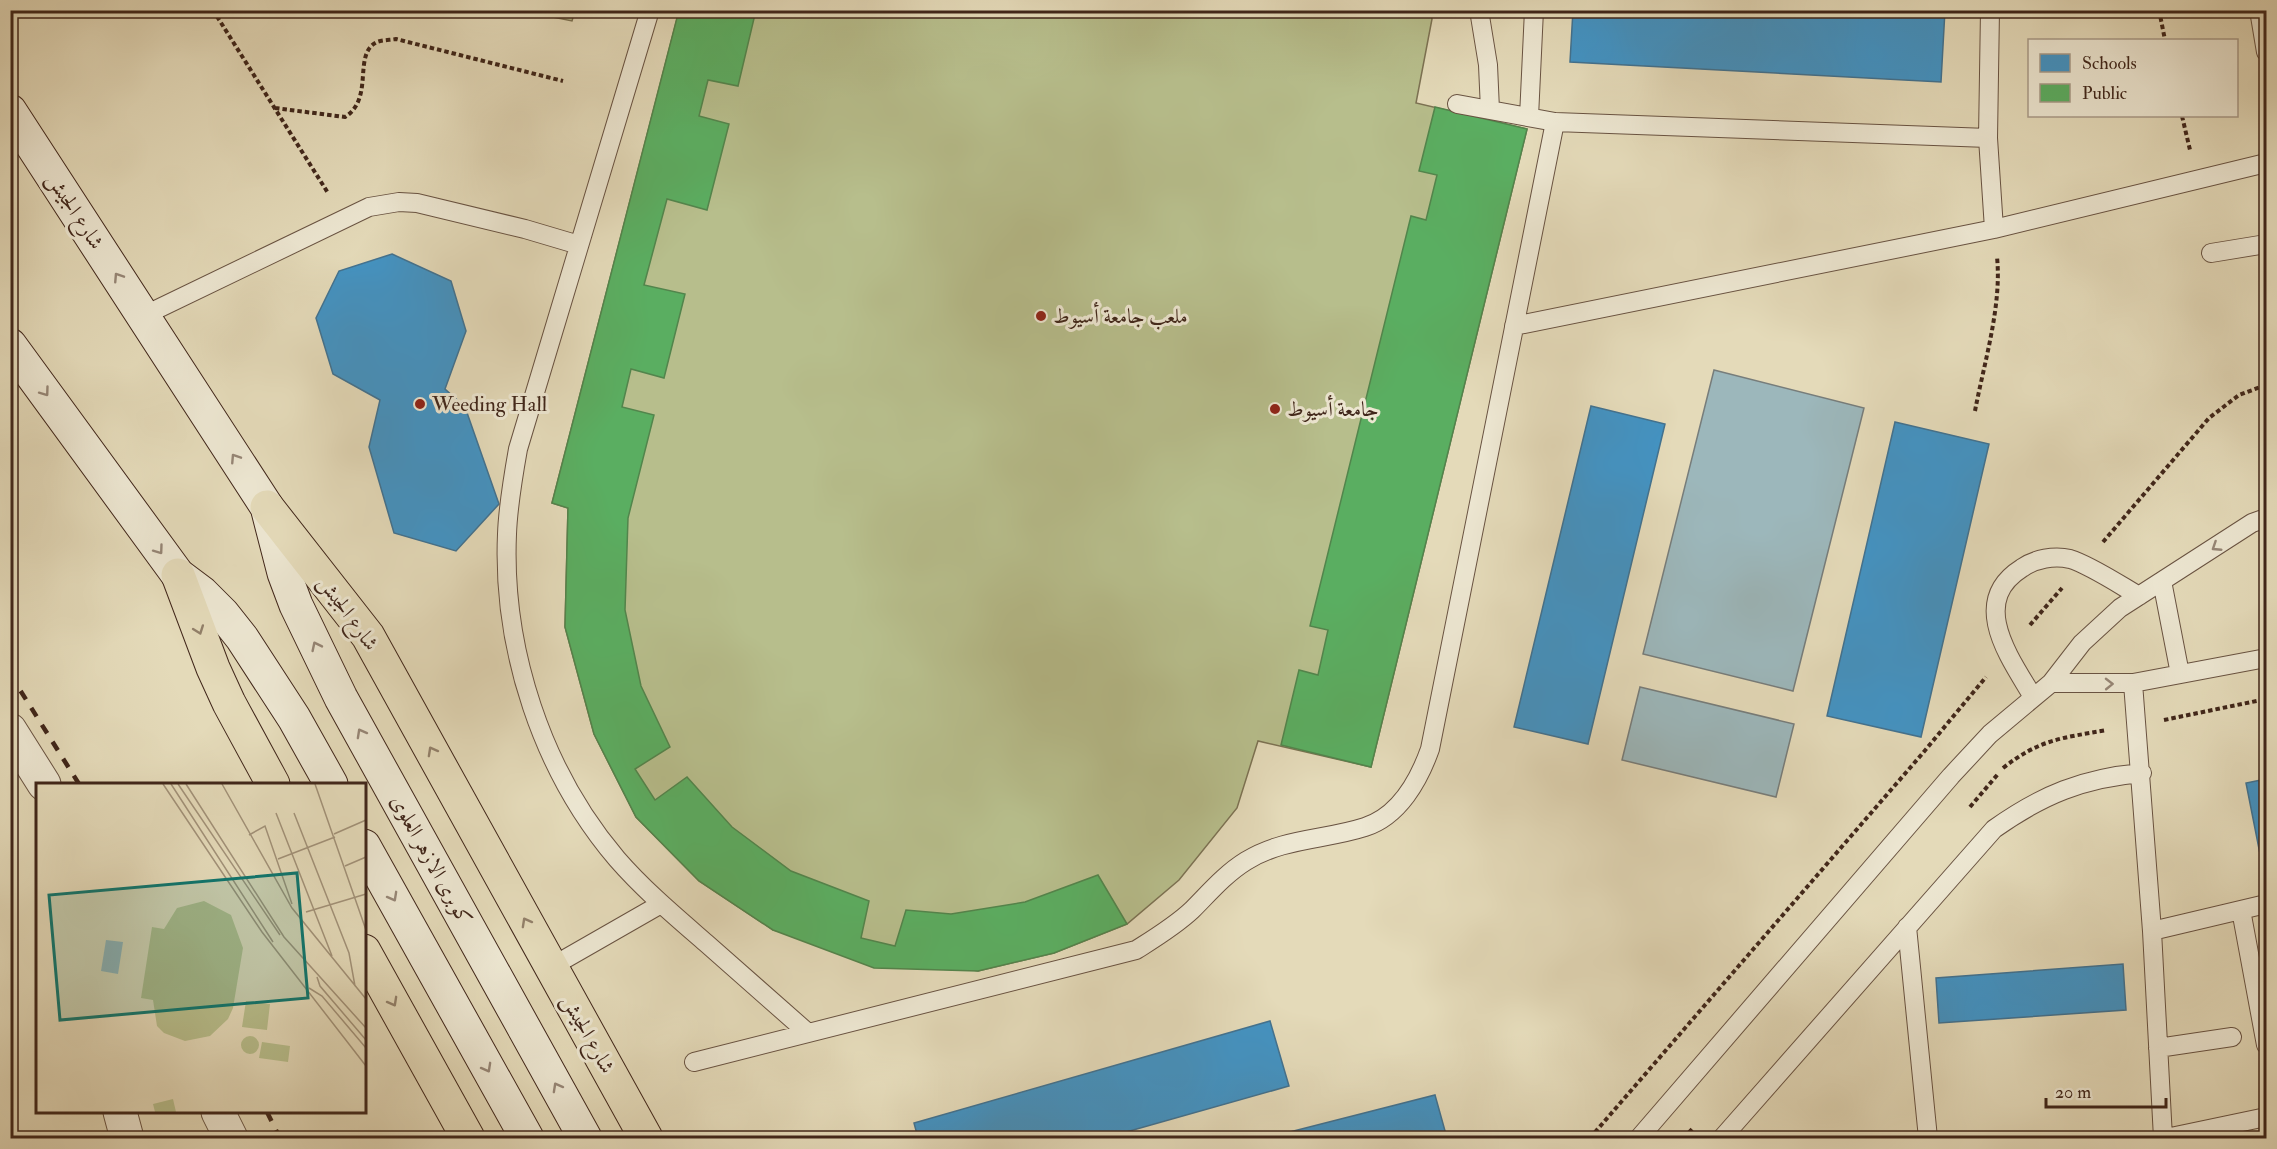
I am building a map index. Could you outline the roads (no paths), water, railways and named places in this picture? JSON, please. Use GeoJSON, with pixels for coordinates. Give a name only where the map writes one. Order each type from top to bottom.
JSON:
{"type":"FeatureCollection","features":[{"type":"Feature","properties":{"kind":"main road","name":"شارع الجيش"},"geometry":{"type":"LineString","coordinates":[[11,112],[267,507],[368,636],[646,1138]]}},
{"type":"Feature","properties":{"kind":"main road"},"geometry":{"type":"LineString","coordinates":[[10,345],[178,576],[217,677],[272,783]]}},
{"type":"Feature","properties":{"kind":"main road","name":"كوبرى الازهر العلوى"},"geometry":{"type":"LineString","coordinates":[[267,507],[284,573],[296,604],[341,698],[585,1138]]}},
{"type":"Feature","properties":{"kind":"main road"},"geometry":{"type":"LineString","coordinates":[[178,576],[202,593],[242,638],[294,718],[329,783]]}},
{"type":"Feature","properties":{"kind":"main road"},"geometry":{"type":"LineString","coordinates":[[10,730],[43,783]]}},
{"type":"Feature","properties":{"kind":"main road"},"geometry":{"type":"LineString","coordinates":[[366,850],[527,1138]]}},
{"type":"Feature","properties":{"kind":"main road"},"geometry":{"type":"LineString","coordinates":[[366,955],[468,1138]]}},
{"type":"Feature","properties":{"kind":"main road"},"geometry":{"type":"LineString","coordinates":[[120,1113],[127,1138]]}},
{"type":"Feature","properties":{"kind":"main road"},"geometry":{"type":"LineString","coordinates":[[218,1113],[231,1138]]}},
{"type":"Feature","properties":{"kind":"lane"},"geometry":{"type":"LineString","coordinates":[[650,10],[518,449],[507,535],[507,579],[512,622],[520,665],[532,706],[548,747],[590,824],[617,858],[661,904],[808,1033]]}},
{"type":"Feature","properties":{"kind":"lane"},"geometry":{"type":"LineString","coordinates":[[1479,10],[1488,65],[1490,110]]}},
{"type":"Feature","properties":{"kind":"lane"},"geometry":{"type":"LineString","coordinates":[[1529,117],[1534,10]]}},
{"type":"Feature","properties":{"kind":"lane"},"geometry":{"type":"LineString","coordinates":[[1990,10],[1988,138],[1994,229]]}},
{"type":"Feature","properties":{"kind":"lane"},"geometry":{"type":"LineString","coordinates":[[2259,10],[2266,52]]}},
{"type":"Feature","properties":{"kind":"lane"},"geometry":{"type":"LineString","coordinates":[[1457,104],[1555,122],[1988,138]]}},
{"type":"Feature","properties":{"kind":"lane"},"geometry":{"type":"LineString","coordinates":[[694,1062],[1136,950],[1176,924],[1233,870],[1260,853],[1287,843],[1366,827],[1398,804],[1409,793],[1422,771],[1430,749],[1555,122]]}},
{"type":"Feature","properties":{"kind":"lane"},"geometry":{"type":"LineString","coordinates":[[1514,326],[1994,229],[2266,163]]}},
{"type":"Feature","properties":{"kind":"lane"},"geometry":{"type":"LineString","coordinates":[[143,316],[369,207],[384,203],[417,203],[525,229],[579,245]]}},
{"type":"Feature","properties":{"kind":"lane"},"geometry":{"type":"LineString","coordinates":[[2211,253],[2266,244]]}},
{"type":"Feature","properties":{"kind":"lane"},"geometry":{"type":"LineString","coordinates":[[1639,1138],[1951,776],[1990,734],[2051,683],[2082,643],[2120,608],[2259,521],[2266,505]]}},
{"type":"Feature","properties":{"kind":"lane"},"geometry":{"type":"LineString","coordinates":[[2033,697],[2007,652],[1996,627],[1995,607],[2002,588],[2014,572],[2031,562],[2050,557],[2070,559],[2139,596]]}},
{"type":"Feature","properties":{"kind":"lane"},"geometry":{"type":"LineString","coordinates":[[2162,581],[2180,674]]}},
{"type":"Feature","properties":{"kind":"lane"},"geometry":{"type":"LineString","coordinates":[[2051,683],[2133,683],[2266,658]]}},
{"type":"Feature","properties":{"kind":"lane"},"geometry":{"type":"LineString","coordinates":[[2133,683],[2142,773],[2164,1138],[2266,1117]]}},
{"type":"Feature","properties":{"kind":"lane"},"geometry":{"type":"LineString","coordinates":[[1722,1138],[1994,829],[2038,800],[2088,781],[2142,773]]}},
{"type":"Feature","properties":{"kind":"lane"},"geometry":{"type":"LineString","coordinates":[[551,967],[661,904]]}},
{"type":"Feature","properties":{"kind":"lane"},"geometry":{"type":"LineString","coordinates":[[2152,931],[2266,904]]}},
{"type":"Feature","properties":{"kind":"lane"},"geometry":{"type":"LineString","coordinates":[[2241,910],[2266,1045]]}},
{"type":"Feature","properties":{"kind":"lane"},"geometry":{"type":"LineString","coordinates":[[1907,927],[1928,1138]]}},
{"type":"Feature","properties":{"kind":"lane"},"geometry":{"type":"LineString","coordinates":[[2158,1048],[2232,1037]]}},
{"type":"Feature","properties":{"kind":"water"},"geometry":{"type":"Polygon","coordinates":[[[1714,370],[1864,408],[1793,691],[1643,654],[1714,370]]]}},
{"type":"Feature","properties":{"kind":"water"},"geometry":{"type":"Polygon","coordinates":[[[1640,687],[1794,724],[1776,797],[1622,760],[1640,687]]]}},
{"type":"Feature","properties":{"kind":"railway"},"geometry":{"type":"LineString","coordinates":[[10,674],[78,783]]}},
{"type":"Feature","properties":{"kind":"railway"},"geometry":{"type":"LineString","coordinates":[[268,1113],[280,1138]]}},
{"type":"Feature","properties":{"kind":"place","name":"ملعب جامعة أسيوط"},"geometry":{"type":"Point","coordinates":[1041,316]}},
{"type":"Feature","properties":{"kind":"place","name":"Weeding Hall"},"geometry":{"type":"Point","coordinates":[420,404]}},
{"type":"Feature","properties":{"kind":"place","name":"جامعة أسيوط"},"geometry":{"type":"Point","coordinates":[1275,409]}}]}
